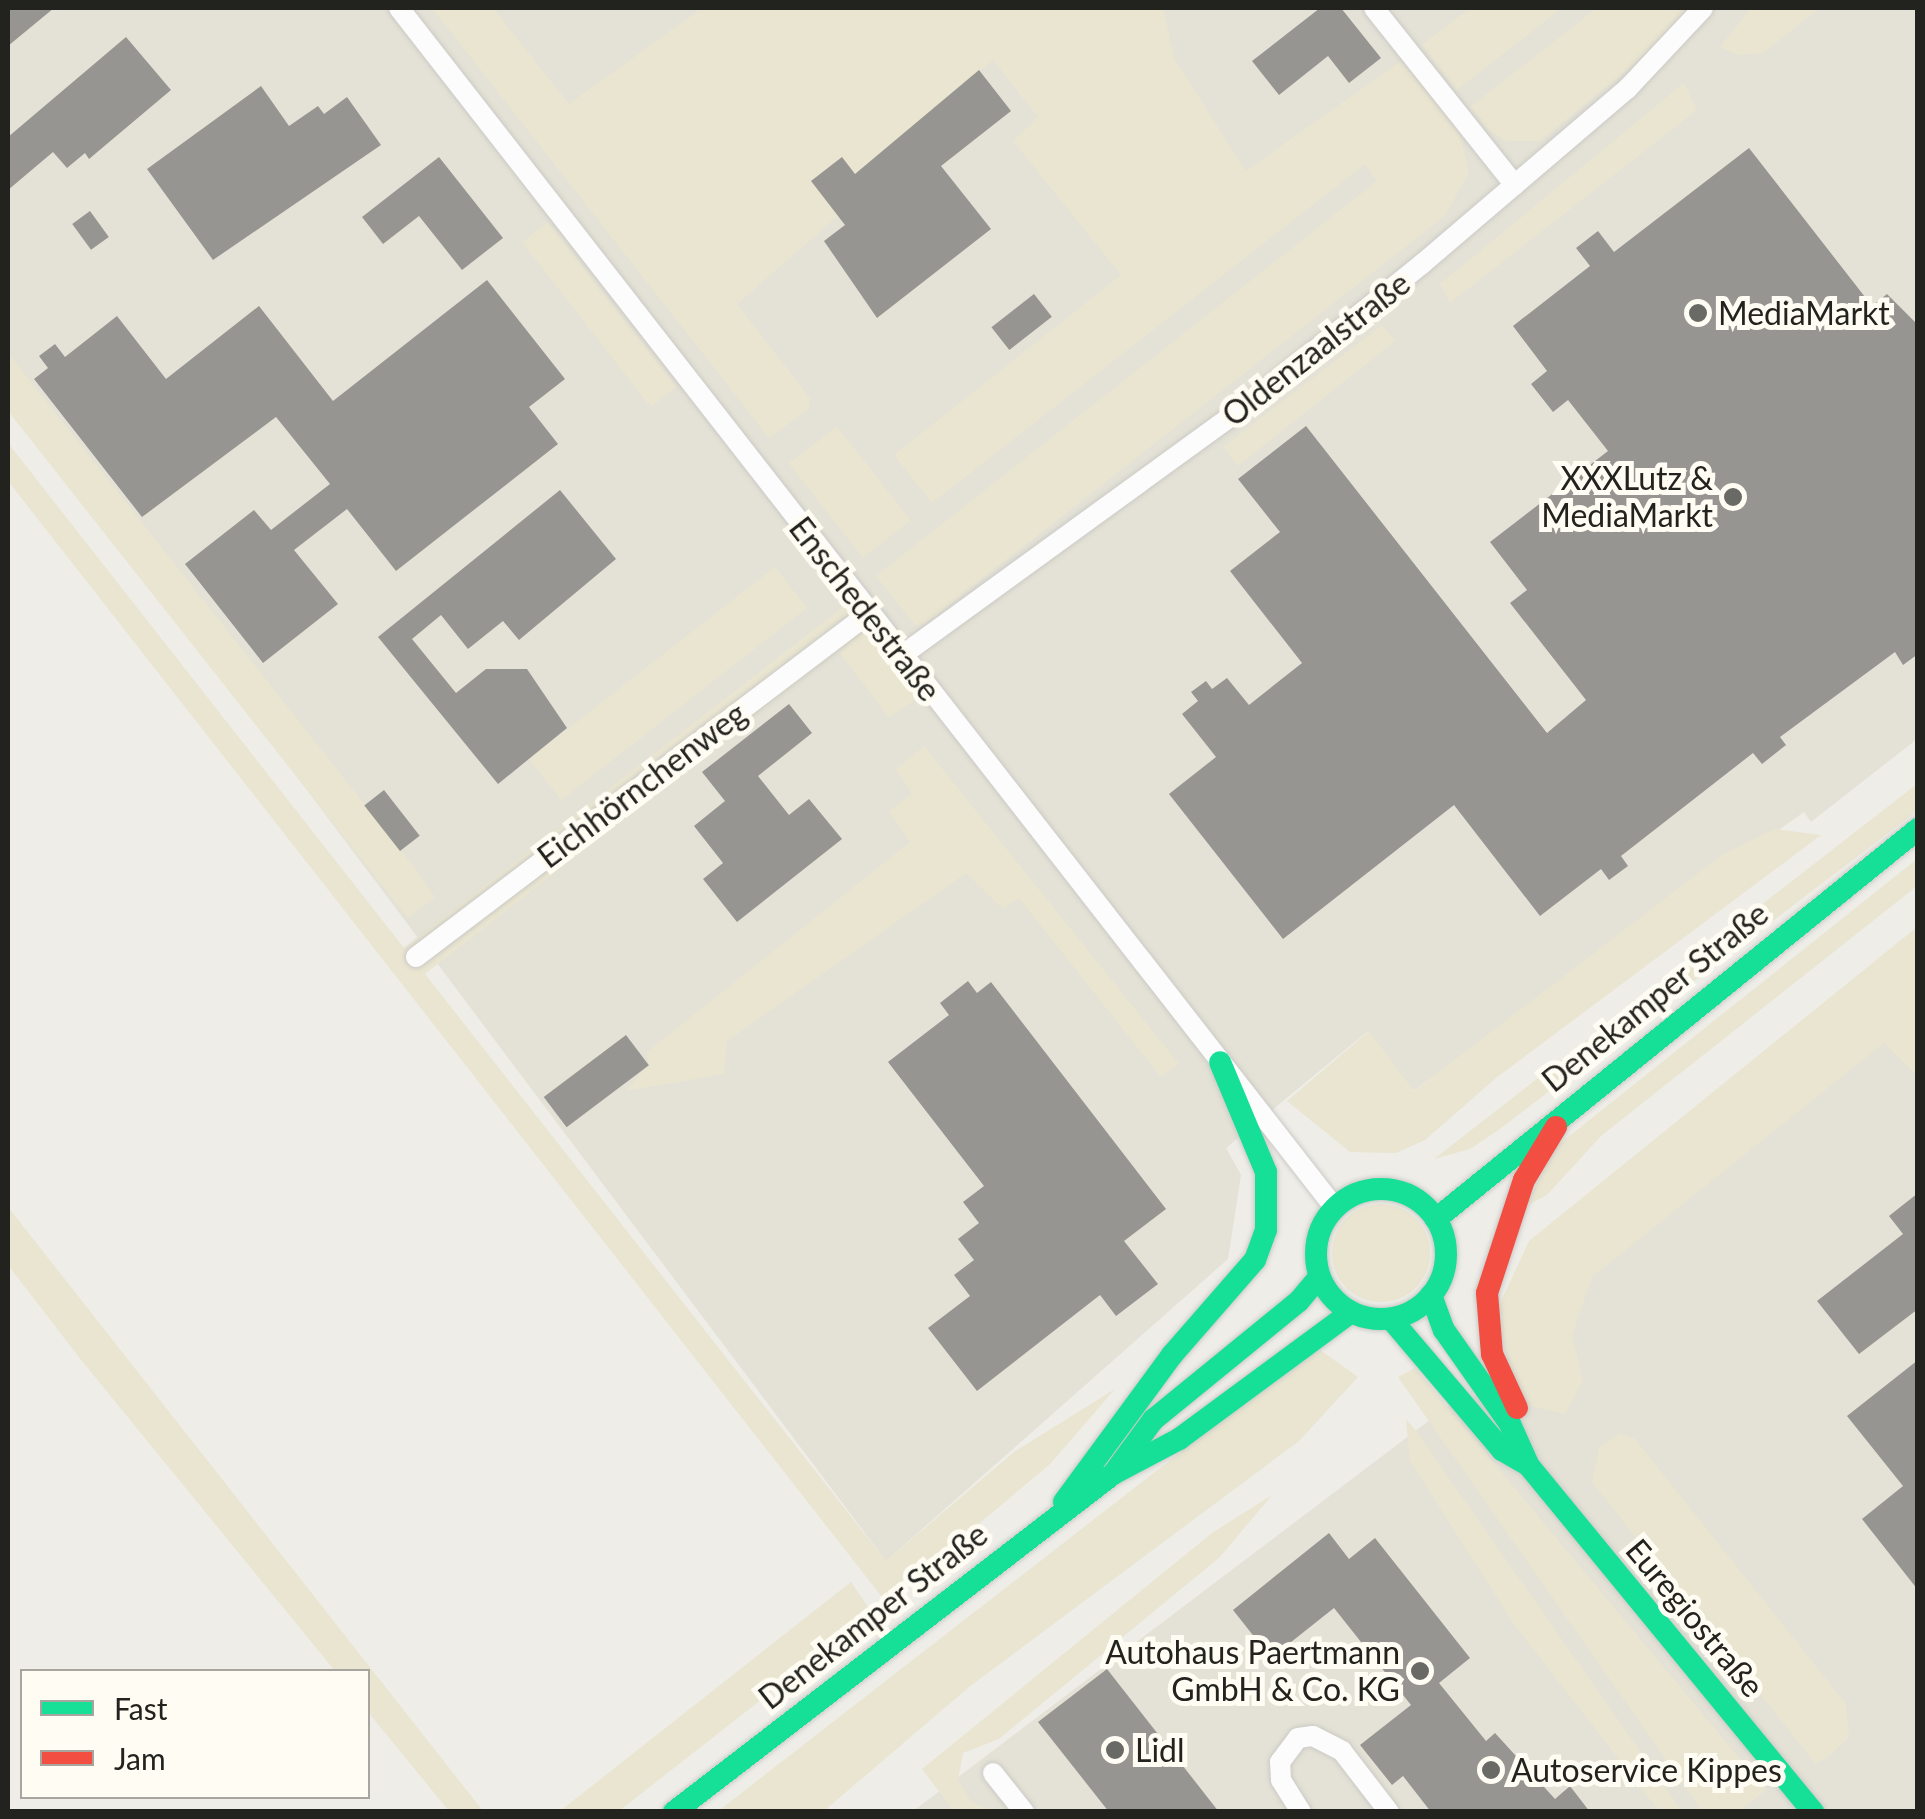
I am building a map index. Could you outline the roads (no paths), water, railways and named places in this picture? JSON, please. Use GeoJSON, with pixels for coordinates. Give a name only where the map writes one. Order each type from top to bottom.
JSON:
{"type":"FeatureCollection","features":[{"type":"Feature","properties":{"kind":"main road","name":"Denekamper Straße"},"geometry":{"type":"LineString","coordinates":[[1436,1219],[1575,1102],[1918,829]]}},
{"type":"Feature","properties":{"kind":"main road"},"geometry":{"type":"LineString","coordinates":[[1052,1519],[1172,1354],[1255,1260],[1266,1230],[1266,1172],[1220,1062]]}},
{"type":"Feature","properties":{"kind":"main road"},"geometry":{"type":"LineString","coordinates":[[1529,1466],[1523,1418],[1492,1354],[1487,1294],[1524,1180],[1575,1102]]}},
{"type":"Feature","properties":{"kind":"main road"},"geometry":{"type":"LineString","coordinates":[[1368,1190],[1388,1190],[1423,1205],[1436,1219],[1446,1250],[1431,1296],[1391,1318],[1352,1312],[1320,1276],[1317,1240],[1335,1208],[1368,1190]]}},
{"type":"Feature","properties":{"kind":"main road","name":"Denekamper Straße"},"geometry":{"type":"LineString","coordinates":[[1113,1474],[1154,1420],[1299,1301],[1320,1276]]}},
{"type":"Feature","properties":{"kind":"main road","name":"Euregiostraße"},"geometry":{"type":"LineString","coordinates":[[1431,1296],[1444,1330],[1510,1424],[1529,1466],[1802,1808]]}},
{"type":"Feature","properties":{"kind":"main road","name":"Denekamper Straße"},"geometry":{"type":"LineString","coordinates":[[674,1812],[1113,1474],[1179,1439],[1352,1312]]}},
{"type":"Feature","properties":{"kind":"main road","name":"Euregiostraße"},"geometry":{"type":"LineString","coordinates":[[1391,1318],[1502,1450],[1529,1466]]}},
{"type":"Feature","properties":{"kind":"street","name":"Enschedestraße"},"geometry":{"type":"LineString","coordinates":[[400,8],[900,656],[1335,1208]]}},
{"type":"Feature","properties":{"kind":"street"},"geometry":{"type":"LineString","coordinates":[[1374,8],[1516,185]]}},
{"type":"Feature","properties":{"kind":"street","name":"Oldenzaalstraße"},"geometry":{"type":"LineString","coordinates":[[900,656],[1251,402],[1627,89],[1703,8]]}},
{"type":"Feature","properties":{"kind":"street","name":"Eichhörnchenweg"},"geometry":{"type":"LineString","coordinates":[[416,956],[868,614]]}},
{"type":"Feature","properties":{"kind":"street"},"geometry":{"type":"LineString","coordinates":[[1301,1812],[1280,1780],[1280,1762],[1298,1738],[1314,1736],[1342,1751],[1390,1812]]}},
{"type":"Feature","properties":{"kind":"street"},"geometry":{"type":"LineString","coordinates":[[993,1773],[1024,1812]]}},
{"type":"Feature","properties":{"kind":"place","name":"MediaMarkt"},"geometry":{"type":"Point","coordinates":[1698,313]}},
{"type":"Feature","properties":{"kind":"place","name":"XXXLutz & MediaMarkt"},"geometry":{"type":"Point","coordinates":[1733,497]}},
{"type":"Feature","properties":{"kind":"place","name":"Autohaus Paertmann GmbH & Co. KG"},"geometry":{"type":"Point","coordinates":[1420,1671]}},
{"type":"Feature","properties":{"kind":"place","name":"Lidl"},"geometry":{"type":"Point","coordinates":[1115,1750]}},
{"type":"Feature","properties":{"kind":"place","name":"Autoservice Kippes"},"geometry":{"type":"Point","coordinates":[1491,1770]}}]}
